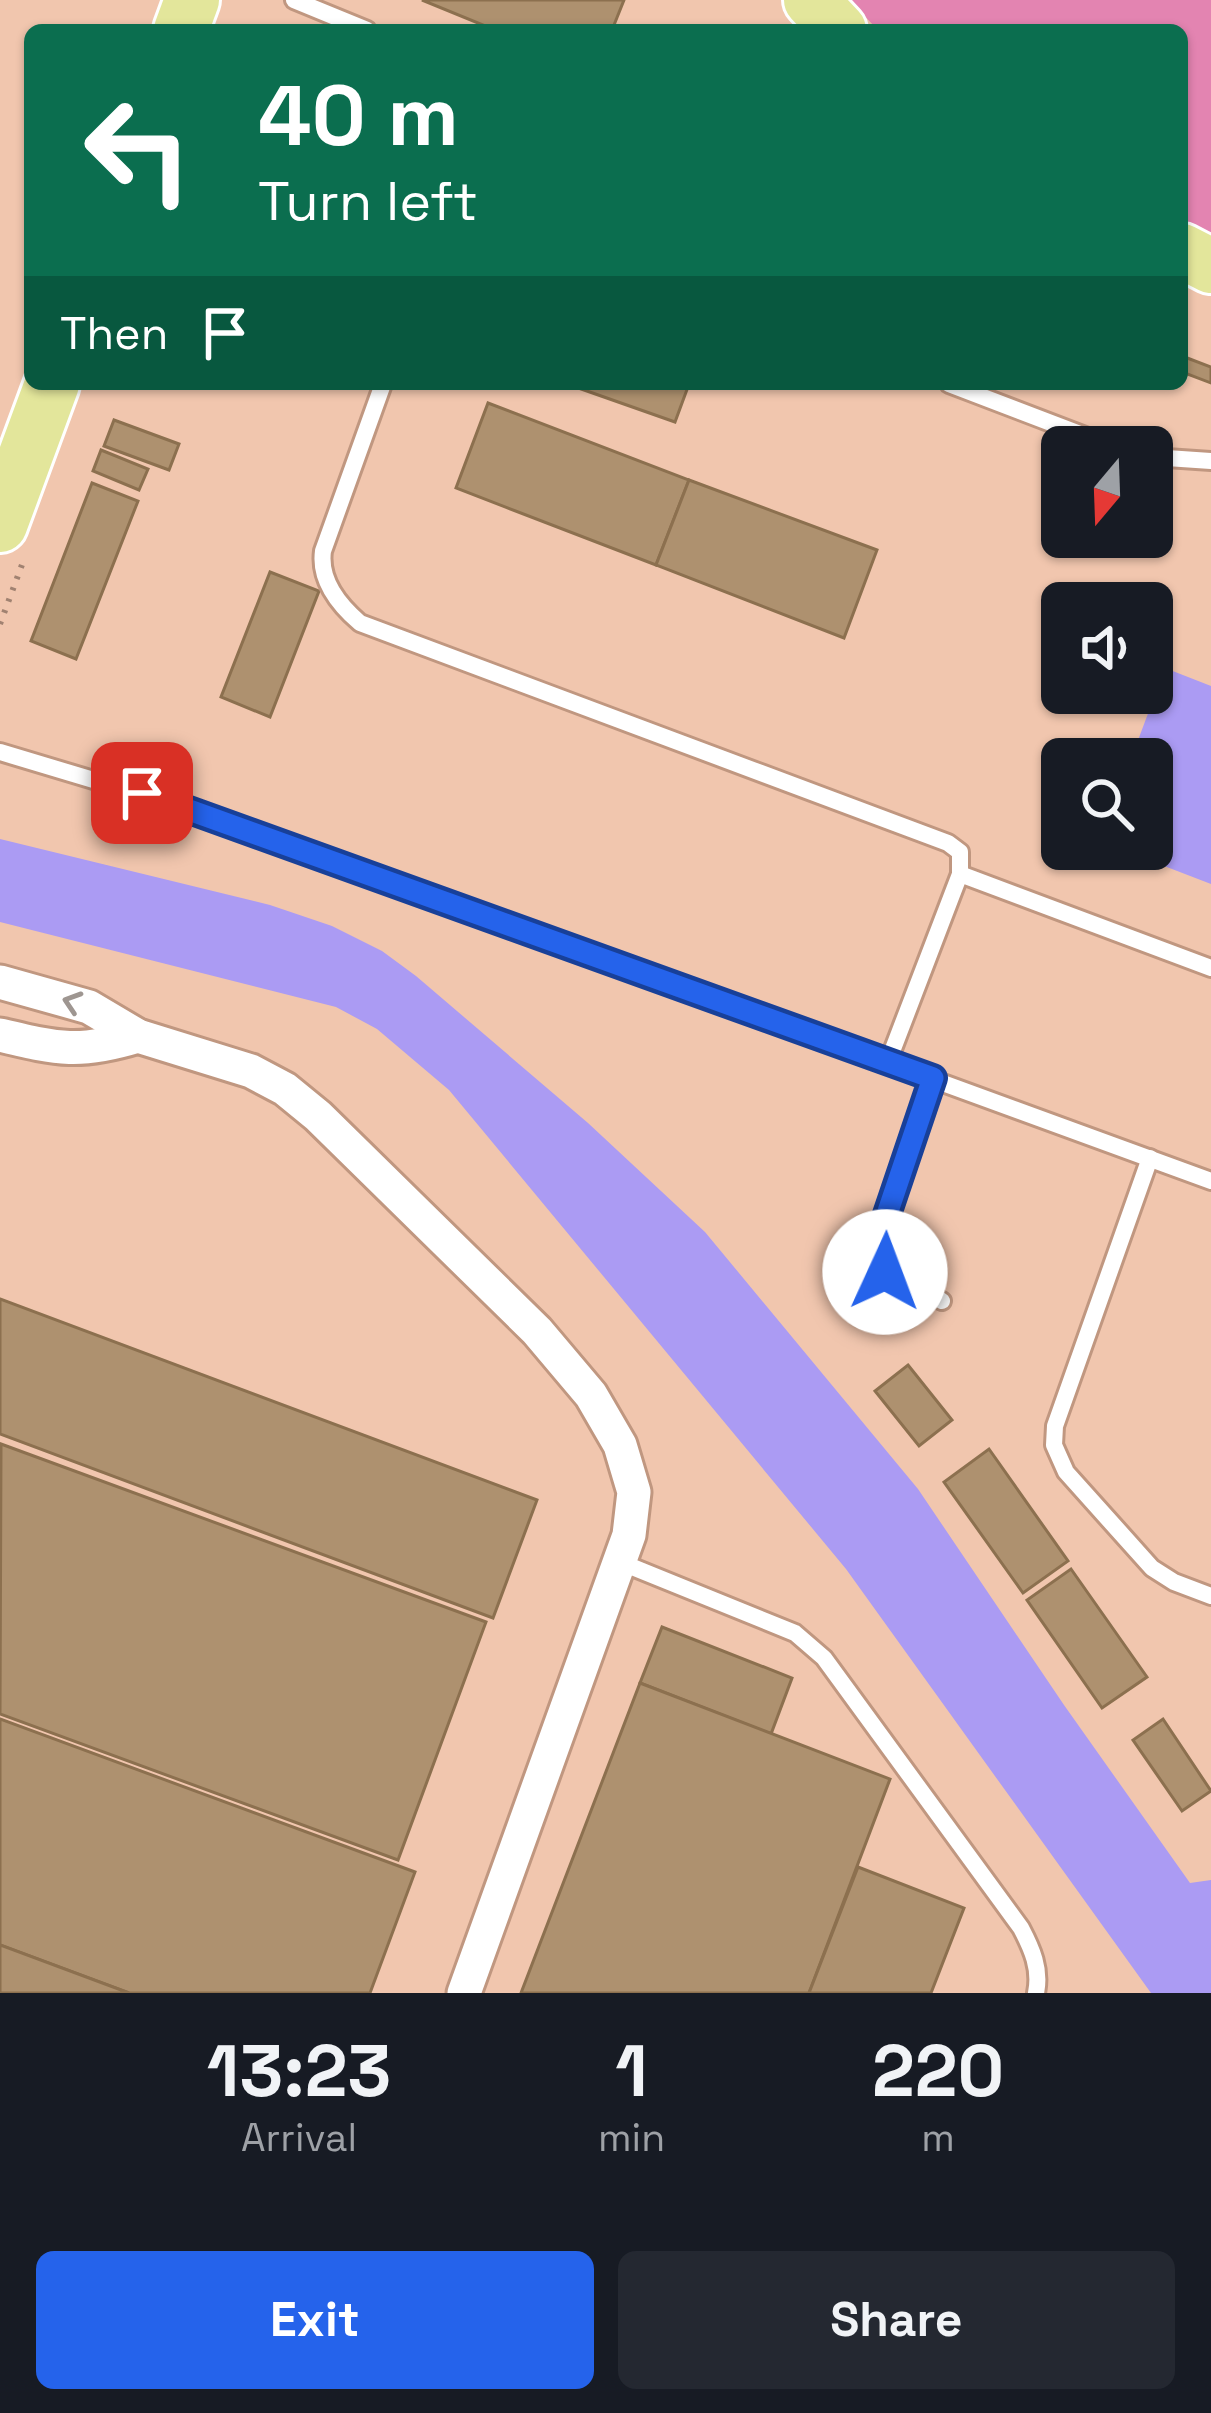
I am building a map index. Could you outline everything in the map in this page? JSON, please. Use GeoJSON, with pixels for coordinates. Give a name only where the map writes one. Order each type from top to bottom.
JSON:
{"type":"FeatureCollection","features":[{"type":"Feature","properties":{"kind":"main road"},"geometry":{"type":"LineString","coordinates":[[812,0],[834,24]]}},
{"type":"Feature","properties":{"kind":"main road"},"geometry":{"type":"LineString","coordinates":[[0,525],[50,390]]}},
{"type":"Feature","properties":{"kind":"street"},"geometry":{"type":"LineString","coordinates":[[0,982],[89,1006],[138,1036],[251,1071],[285,1089],[537,1330],[591,1395],[620,1445],[634,1492],[629,1535],[464,1993]]}},
{"type":"Feature","properties":{"kind":"street"},"geometry":{"type":"LineString","coordinates":[[0,1035],[54,1048],[94,1050],[138,1036]]}},
{"type":"Feature","properties":{"kind":"lane"},"geometry":{"type":"LineString","coordinates":[[294,0],[352,24]]}},
{"type":"Feature","properties":{"kind":"lane"},"geometry":{"type":"LineString","coordinates":[[381,390],[322,551],[321,566],[346,611],[380,632],[948,843],[960,852],[960,874],[888,1062]]}},
{"type":"Feature","properties":{"kind":"lane"},"geometry":{"type":"LineString","coordinates":[[965,390],[1059,426]]}},
{"type":"Feature","properties":{"kind":"lane"},"geometry":{"type":"LineString","coordinates":[[1173,458],[1211,461]]}},
{"type":"Feature","properties":{"kind":"lane"},"geometry":{"type":"LineString","coordinates":[[0,752],[207,814],[1211,1181]]}},
{"type":"Feature","properties":{"kind":"lane"},"geometry":{"type":"LineString","coordinates":[[960,874],[1211,968]]}},
{"type":"Feature","properties":{"kind":"lane"},"geometry":{"type":"LineString","coordinates":[[933,1078],[877,1252],[885,1272],[943,1300]]}},
{"type":"Feature","properties":{"kind":"lane"},"geometry":{"type":"LineString","coordinates":[[1150,1159],[1054,1426],[1054,1445],[1066,1472],[1153,1568],[1211,1596]]}},
{"type":"Feature","properties":{"kind":"lane"},"geometry":{"type":"LineString","coordinates":[[620,1562],[795,1633],[824,1658],[1021,1928],[1034,1953],[1036,1993]]}},
{"type":"Feature","properties":{"kind":"shaded area"},"geometry":{"type":"Polygon","coordinates":[[[849,0],[1211,0],[1211,241],[1188,228],[1188,24],[872,24],[849,0]]]}},
{"type":"Feature","properties":{"kind":"shaded area"},"geometry":{"type":"Polygon","coordinates":[[[1173,671],[1211,686],[1211,884],[1173,869],[1173,738],[1139,738],[1148,714],[1173,714],[1173,671]]]}},
{"type":"Feature","properties":{"kind":"shaded area"},"geometry":{"type":"Polygon","coordinates":[[[0,839],[270,905],[332,926],[382,951],[588,1123],[705,1232],[918,1489],[1190,1883],[1211,1880],[1211,1993],[1151,1993],[846,1569],[449,1090],[377,1029],[336,1007],[0,922],[0,839]]]}},
{"type":"Feature","properties":{"kind":"building"},"geometry":{"type":"Polygon","coordinates":[[[422,0],[624,0],[614,24],[480,24],[422,0]]]}},
{"type":"Feature","properties":{"kind":"building"},"geometry":{"type":"Polygon","coordinates":[[[1188,358],[1211,367],[1211,383],[1188,374],[1188,358]]]}},
{"type":"Feature","properties":{"kind":"building"},"geometry":{"type":"Polygon","coordinates":[[[584,390],[687,390],[675,422],[584,390]]]}},
{"type":"Feature","properties":{"kind":"building"},"geometry":{"type":"Polygon","coordinates":[[[488,403],[689,480],[656,565],[456,488],[488,403]]]}},
{"type":"Feature","properties":{"kind":"building"},"geometry":{"type":"Polygon","coordinates":[[[114,420],[179,444],[169,470],[104,446],[114,420]]]}},
{"type":"Feature","properties":{"kind":"building"},"geometry":{"type":"Polygon","coordinates":[[[101,450],[148,469],[139,490],[93,471],[101,450]]]}},
{"type":"Feature","properties":{"kind":"building"},"geometry":{"type":"Polygon","coordinates":[[[689,480],[877,550],[844,638],[656,565],[689,480]]]}},
{"type":"Feature","properties":{"kind":"building"},"geometry":{"type":"Polygon","coordinates":[[[92,483],[138,501],[76,659],[31,641],[92,483]]]}},
{"type":"Feature","properties":{"kind":"building"},"geometry":{"type":"Polygon","coordinates":[[[270,572],[319,591],[270,717],[221,697],[270,572]]]}},
{"type":"Feature","properties":{"kind":"building"},"geometry":{"type":"Polygon","coordinates":[[[0,1299],[537,1500],[493,1618],[0,1434],[0,1299]]]}},
{"type":"Feature","properties":{"kind":"building"},"geometry":{"type":"Polygon","coordinates":[[[908,1365],[952,1420],[919,1446],[875,1391],[908,1365]]]}},
{"type":"Feature","properties":{"kind":"building"},"geometry":{"type":"Polygon","coordinates":[[[1,1444],[486,1622],[398,1860],[0,1714],[1,1444]]]}},
{"type":"Feature","properties":{"kind":"building"},"geometry":{"type":"Polygon","coordinates":[[[989,1449],[1068,1561],[1023,1593],[944,1482],[989,1449]]]}},
{"type":"Feature","properties":{"kind":"building"},"geometry":{"type":"Polygon","coordinates":[[[1071,1569],[1147,1677],[1102,1708],[1027,1600],[1071,1569]]]}},
{"type":"Feature","properties":{"kind":"building"},"geometry":{"type":"Polygon","coordinates":[[[662,1627],[792,1678],[771,1734],[640,1683],[662,1627]]]}},
{"type":"Feature","properties":{"kind":"building"},"geometry":{"type":"Polygon","coordinates":[[[640,1683],[890,1779],[809,1993],[521,1993],[640,1683]]]}},
{"type":"Feature","properties":{"kind":"building"},"geometry":{"type":"Polygon","coordinates":[[[0,1719],[415,1872],[370,1993],[129,1993],[0,1945],[0,1719]]]}},
{"type":"Feature","properties":{"kind":"building"},"geometry":{"type":"Polygon","coordinates":[[[1163,1719],[1211,1791],[1182,1811],[1133,1740],[1163,1719]]]}},
{"type":"Feature","properties":{"kind":"building"},"geometry":{"type":"Polygon","coordinates":[[[858,1867],[964,1908],[931,1993],[809,1993],[858,1867]]]}},
{"type":"Feature","properties":{"kind":"building"},"geometry":{"type":"Polygon","coordinates":[[[0,1945],[129,1993],[0,1993],[0,1945]]]}},
{"type":"Feature","properties":{"kind":"route"},"geometry":{"type":"LineString","coordinates":[[142,793],[933,1078],[880,1235],[877,1252],[885,1272]]}}]}
